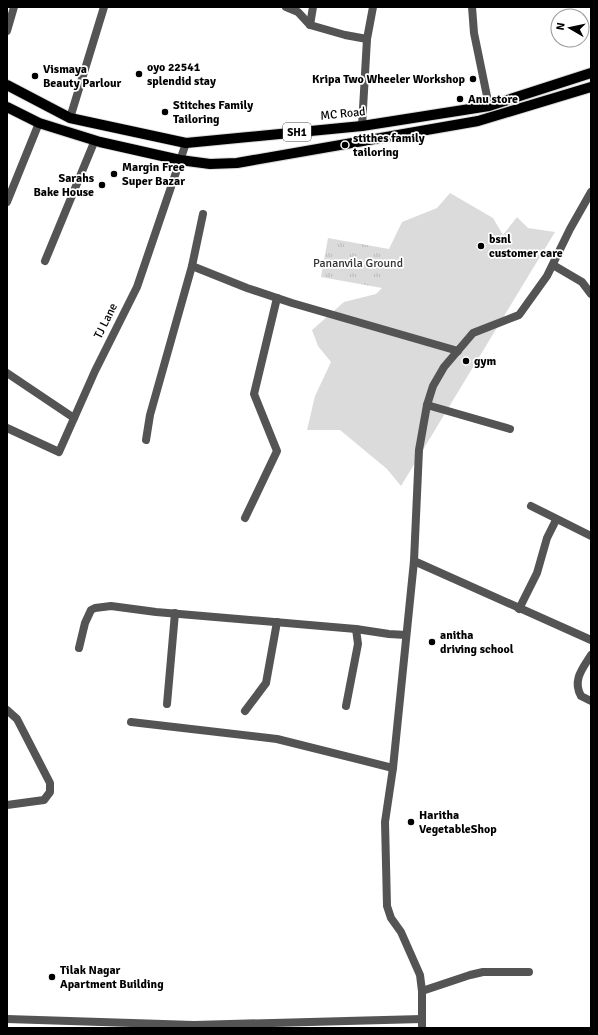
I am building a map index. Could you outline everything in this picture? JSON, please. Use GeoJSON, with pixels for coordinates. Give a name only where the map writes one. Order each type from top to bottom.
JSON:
{"type":"FeatureCollection","features":[{"type":"Feature","properties":{"kind":"main road","name":"MC Road"},"geometry":{"type":"LineString","coordinates":[[7,85],[70,118],[186,143],[362,126],[489,106],[591,73]]}},
{"type":"Feature","properties":{"kind":"main road","name":"SH1"},"geometry":{"type":"LineString","coordinates":[[7,107],[39,123],[95,140],[180,160],[210,164],[237,163],[478,121],[591,87]]}},
{"type":"Feature","properties":{"kind":"street"},"geometry":{"type":"LineString","coordinates":[[7,31],[14,7]]}},
{"type":"Feature","properties":{"kind":"street"},"geometry":{"type":"LineString","coordinates":[[70,118],[104,7]]}},
{"type":"Feature","properties":{"kind":"street"},"geometry":{"type":"LineString","coordinates":[[286,7],[298,12],[310,25],[345,35],[367,39]]}},
{"type":"Feature","properties":{"kind":"street"},"geometry":{"type":"LineString","coordinates":[[310,25],[313,7]]}},
{"type":"Feature","properties":{"kind":"street"},"geometry":{"type":"LineString","coordinates":[[362,126],[367,39],[373,7]]}},
{"type":"Feature","properties":{"kind":"street"},"geometry":{"type":"LineString","coordinates":[[472,7],[474,34],[489,106]]}},
{"type":"Feature","properties":{"kind":"street"},"geometry":{"type":"LineString","coordinates":[[7,202],[39,123]]}},
{"type":"Feature","properties":{"kind":"street"},"geometry":{"type":"LineString","coordinates":[[45,261],[95,140]]}},
{"type":"Feature","properties":{"kind":"street","name":"TJ Lane"},"geometry":{"type":"LineString","coordinates":[[7,428],[59,452],[95,371],[137,287],[186,143]]}},
{"type":"Feature","properties":{"kind":"street"},"geometry":{"type":"LineString","coordinates":[[7,1019],[194,1025],[422,1024],[422,991],[420,976],[401,932],[391,918],[387,906],[384,822],[393,768],[414,561],[419,450],[426,404],[433,386],[444,367],[473,333],[519,315],[548,276],[570,229],[591,192]]}},
{"type":"Feature","properties":{"kind":"street"},"geometry":{"type":"LineString","coordinates":[[146,440],[150,415],[192,266],[204,214]]}},
{"type":"Feature","properties":{"kind":"street"},"geometry":{"type":"LineString","coordinates":[[553,264],[582,282],[591,294]]}},
{"type":"Feature","properties":{"kind":"street"},"geometry":{"type":"LineString","coordinates":[[192,266],[277,298],[458,351]]}},
{"type":"Feature","properties":{"kind":"street"},"geometry":{"type":"LineString","coordinates":[[245,518],[277,451],[254,394],[277,298]]}},
{"type":"Feature","properties":{"kind":"street"},"geometry":{"type":"LineString","coordinates":[[7,373],[74,418]]}},
{"type":"Feature","properties":{"kind":"street"},"geometry":{"type":"LineString","coordinates":[[426,404],[510,429]]}},
{"type":"Feature","properties":{"kind":"street"},"geometry":{"type":"LineString","coordinates":[[531,506],[556,520],[591,536]]}},
{"type":"Feature","properties":{"kind":"street"},"geometry":{"type":"LineString","coordinates":[[519,609],[537,573],[548,538],[556,520]]}},
{"type":"Feature","properties":{"kind":"street"},"geometry":{"type":"LineString","coordinates":[[414,561],[591,640]]}},
{"type":"Feature","properties":{"kind":"street"},"geometry":{"type":"LineString","coordinates":[[79,648],[87,618],[91,610],[111,606],[356,629],[389,634],[406,634]]}},
{"type":"Feature","properties":{"kind":"street"},"geometry":{"type":"LineString","coordinates":[[167,704],[176,613]]}},
{"type":"Feature","properties":{"kind":"street"},"geometry":{"type":"LineString","coordinates":[[245,711],[266,683],[277,622]]}},
{"type":"Feature","properties":{"kind":"street"},"geometry":{"type":"LineString","coordinates":[[346,706],[358,644],[356,629]]}},
{"type":"Feature","properties":{"kind":"street"},"geometry":{"type":"LineString","coordinates":[[591,655],[581,672],[577,687],[580,696],[591,701]]}},
{"type":"Feature","properties":{"kind":"street"},"geometry":{"type":"LineString","coordinates":[[7,710],[17,719],[50,783],[50,792],[44,800],[7,805]]}},
{"type":"Feature","properties":{"kind":"street"},"geometry":{"type":"LineString","coordinates":[[130,722],[276,739],[393,768]]}},
{"type":"Feature","properties":{"kind":"street"},"geometry":{"type":"LineString","coordinates":[[422,991],[483,972],[529,972]]}},
{"type":"Feature","properties":{"kind":"green space"},"geometry":{"type":"Polygon","coordinates":[[[450,193],[493,218],[503,235],[517,217],[528,228],[555,232],[401,486],[387,469],[340,430],[307,430],[315,396],[331,362],[318,346],[312,330],[344,302],[376,294],[382,288],[382,271],[389,249],[402,222],[437,208],[450,193]]]}},
{"type":"Feature","properties":{"kind":"green space","name":"Pananvila Ground"},"geometry":{"type":"Polygon","coordinates":[[[328,238],[389,249],[382,288],[321,277],[328,238]]]}},
{"type":"Feature","properties":{"kind":"place","name":"oyo 22541 splendid stay"},"geometry":{"type":"Point","coordinates":[139,74]}},
{"type":"Feature","properties":{"kind":"place","name":"Vismaya Beauty Parlour"},"geometry":{"type":"Point","coordinates":[35,76]}},
{"type":"Feature","properties":{"kind":"place","name":"Kripa Two Wheeler Workshop"},"geometry":{"type":"Point","coordinates":[473,79]}},
{"type":"Feature","properties":{"kind":"place","name":"Anu store"},"geometry":{"type":"Point","coordinates":[460,99]}},
{"type":"Feature","properties":{"kind":"place","name":"Stitches Family Tailoring"},"geometry":{"type":"Point","coordinates":[165,112]}},
{"type":"Feature","properties":{"kind":"place","name":"stithes family tailoring"},"geometry":{"type":"Point","coordinates":[345,145]}},
{"type":"Feature","properties":{"kind":"place","name":"Margin Free Super Bazar"},"geometry":{"type":"Point","coordinates":[114,174]}},
{"type":"Feature","properties":{"kind":"place","name":"Sarahs Bake House"},"geometry":{"type":"Point","coordinates":[102,185]}},
{"type":"Feature","properties":{"kind":"place","name":"bsnl customer care"},"geometry":{"type":"Point","coordinates":[481,246]}},
{"type":"Feature","properties":{"kind":"place","name":"gym"},"geometry":{"type":"Point","coordinates":[466,361]}},
{"type":"Feature","properties":{"kind":"place","name":"anitha driving school"},"geometry":{"type":"Point","coordinates":[432,642]}},
{"type":"Feature","properties":{"kind":"place","name":"Haritha VegetableShop"},"geometry":{"type":"Point","coordinates":[411,822]}},
{"type":"Feature","properties":{"kind":"place","name":"Tilak Nagar Apartment Building"},"geometry":{"type":"Point","coordinates":[52,977]}}]}
